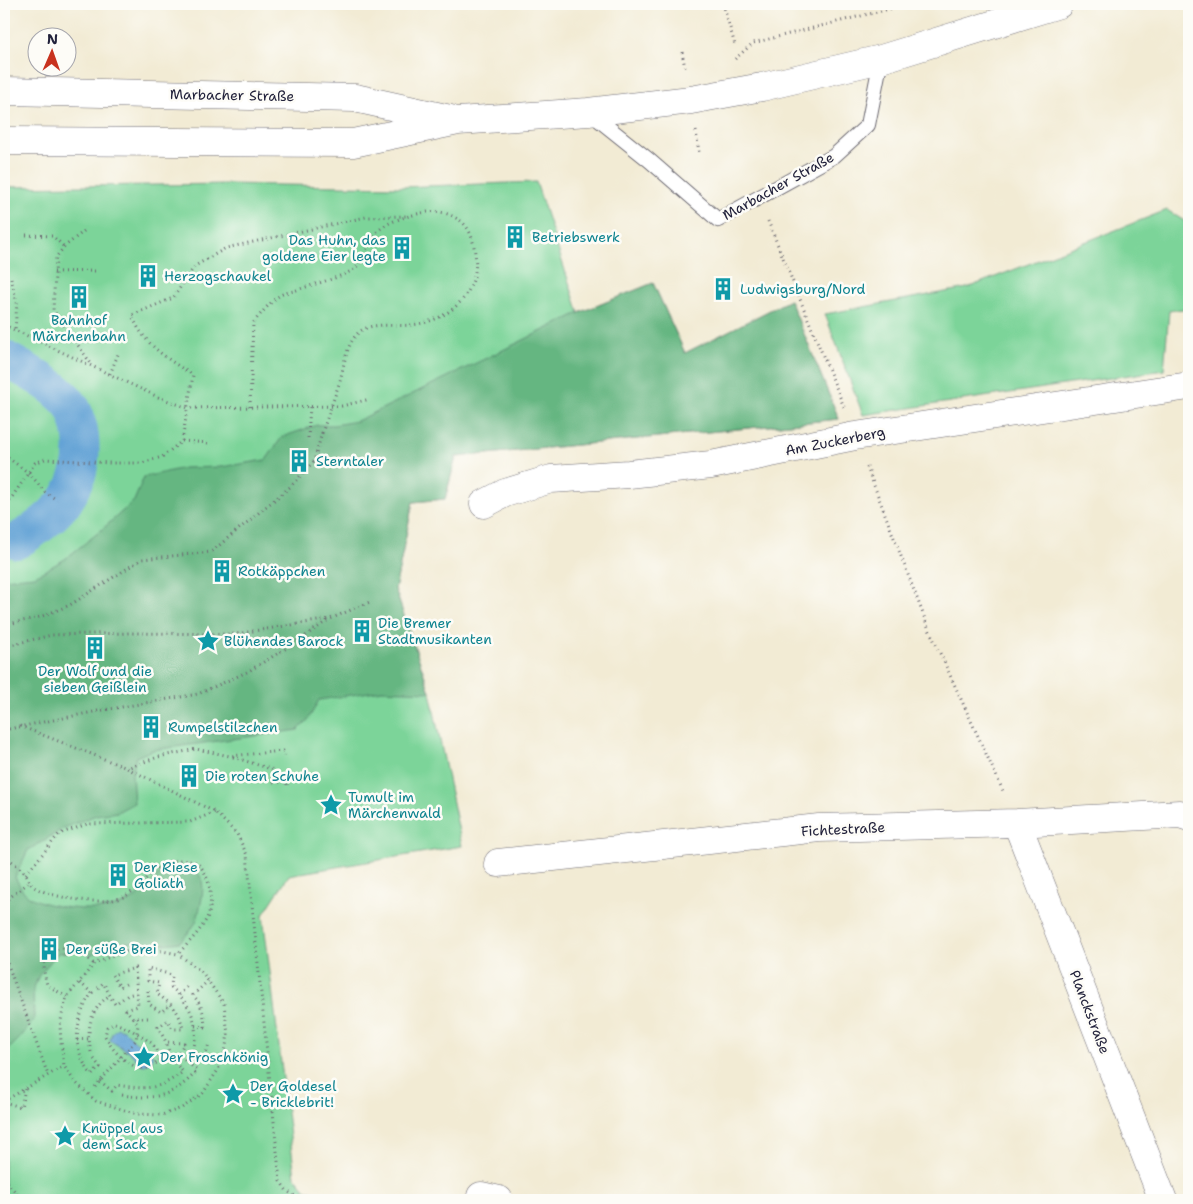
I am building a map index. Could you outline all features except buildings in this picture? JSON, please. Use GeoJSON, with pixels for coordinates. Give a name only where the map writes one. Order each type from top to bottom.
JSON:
{"type":"FeatureCollection","features":[{"type":"Feature","properties":{"kind":"street","name":"Marbacher Straße"},"geometry":{"type":"LineString","coordinates":[[4,141],[353,143],[458,121],[588,112],[691,100],[762,87],[881,59],[1059,4]]}},
{"type":"Feature","properties":{"kind":"street","name":"Marbacher Straße"},"geometry":{"type":"LineString","coordinates":[[4,91],[355,98],[458,121]]}},
{"type":"Feature","properties":{"kind":"street","name":"Am Zuckerberg"},"geometry":{"type":"LineString","coordinates":[[484,504],[505,494],[551,479],[629,474],[711,465],[855,436],[1189,386]]}},
{"type":"Feature","properties":{"kind":"street","name":"Fichtestraße"},"geometry":{"type":"LineString","coordinates":[[498,863],[819,828],[1017,823],[1180,814],[1189,817]]}},
{"type":"Feature","properties":{"kind":"street","name":"Planckstraße"},"geometry":{"type":"LineString","coordinates":[[1017,823],[1162,1200]]}},
{"type":"Feature","properties":{"kind":"lane","name":"Marbacher Straße"},"geometry":{"type":"LineString","coordinates":[[588,112],[649,160],[718,220],[834,156],[868,125],[881,59]]}},
{"type":"Feature","properties":{"kind":"path"},"geometry":{"type":"LineString","coordinates":[[723,4],[735,45]]}},
{"type":"Feature","properties":{"kind":"path"},"geometry":{"type":"LineString","coordinates":[[753,43],[909,4]]}},
{"type":"Feature","properties":{"kind":"path"},"geometry":{"type":"LineString","coordinates":[[759,199],[802,302],[928,626],[1017,823]]}},
{"type":"Feature","properties":{"kind":"path"},"geometry":{"type":"LineString","coordinates":[[4,625],[40,617],[70,605],[142,559],[211,552],[290,486],[314,461],[351,341],[360,331],[372,326],[404,326],[428,322],[455,307],[465,298],[471,288],[476,258],[473,240],[467,227],[458,219],[446,213],[430,211],[408,216],[385,225],[372,238],[354,269],[334,278],[279,296],[253,323],[250,407]]}},
{"type":"Feature","properties":{"kind":"path"},"geometry":{"type":"LineString","coordinates":[[4,509],[35,463],[45,459],[142,463],[162,457],[182,441],[193,375],[167,359],[149,344],[137,329],[132,315],[172,298],[195,266],[226,248],[366,217],[408,216]]}},
{"type":"Feature","properties":{"kind":"path"},"geometry":{"type":"LineString","coordinates":[[84,231],[64,247],[56,257],[53,310],[92,366]]}},
{"type":"Feature","properties":{"kind":"path"},"geometry":{"type":"LineString","coordinates":[[26,236],[53,236],[64,247]]}},
{"type":"Feature","properties":{"kind":"path"},"geometry":{"type":"LineString","coordinates":[[54,272],[95,271]]}},
{"type":"Feature","properties":{"kind":"path"},"geometry":{"type":"LineString","coordinates":[[11,278],[17,303],[15,330]]}},
{"type":"Feature","properties":{"kind":"path"},"geometry":{"type":"LineString","coordinates":[[4,325],[158,397],[188,408],[342,406],[370,399]]}},
{"type":"Feature","properties":{"kind":"path"},"geometry":{"type":"LineString","coordinates":[[110,374],[119,352]]}},
{"type":"Feature","properties":{"kind":"path"},"geometry":{"type":"LineString","coordinates":[[308,438],[310,406]]}},
{"type":"Feature","properties":{"kind":"path"},"geometry":{"type":"LineString","coordinates":[[182,441],[209,443]]}},
{"type":"Feature","properties":{"kind":"path"},"geometry":{"type":"LineString","coordinates":[[4,456],[29,473],[45,492],[57,500]]}},
{"type":"Feature","properties":{"kind":"path"},"geometry":{"type":"LineString","coordinates":[[4,736],[5,730],[20,726],[198,694],[247,672],[330,619],[372,601]]}},
{"type":"Feature","properties":{"kind":"path"},"geometry":{"type":"LineString","coordinates":[[4,644],[6,646],[52,635],[130,633],[235,634],[330,619]]}},
{"type":"Feature","properties":{"kind":"path"},"geometry":{"type":"LineString","coordinates":[[20,726],[127,768],[216,812],[237,834],[248,855],[280,1180],[287,1191],[298,1199],[308,1200]]}},
{"type":"Feature","properties":{"kind":"path"},"geometry":{"type":"LineString","coordinates":[[127,768],[158,757],[196,749],[230,756],[274,770],[274,782],[286,782],[287,787]]}},
{"type":"Feature","properties":{"kind":"path"},"geometry":{"type":"LineString","coordinates":[[230,756],[283,751],[284,756]]}},
{"type":"Feature","properties":{"kind":"path"},"geometry":{"type":"LineString","coordinates":[[26,874],[60,834],[87,824],[190,822],[216,812]]}},
{"type":"Feature","properties":{"kind":"path"},"geometry":{"type":"LineString","coordinates":[[4,855],[26,874],[28,883],[38,889],[76,900],[104,902],[126,896],[146,877],[171,861],[196,862],[205,873],[210,887],[211,903],[208,916],[202,927],[178,954]]}},
{"type":"Feature","properties":{"kind":"path"},"geometry":{"type":"LineString","coordinates":[[4,902],[28,883]]}},
{"type":"Feature","properties":{"kind":"path"},"geometry":{"type":"LineString","coordinates":[[4,919],[4,926]]}},
{"type":"Feature","properties":{"kind":"path"},"geometry":{"type":"LineString","coordinates":[[68,997],[47,985],[44,974],[46,961],[51,953],[60,948],[73,949],[82,953],[94,964]]}},
{"type":"Feature","properties":{"kind":"path"},"geometry":{"type":"LineString","coordinates":[[157,950],[178,954],[202,972],[224,1004],[228,1034],[225,1052],[218,1070],[203,1093],[182,1108],[162,1115],[137,1114],[96,1101],[75,1082],[64,1066],[60,1026],[68,997],[94,964],[126,951],[157,950]]}},
{"type":"Feature","properties":{"kind":"path"},"geometry":{"type":"LineString","coordinates":[[4,954],[48,1075]]}},
{"type":"Feature","properties":{"kind":"path"},"geometry":{"type":"LineString","coordinates":[[95,1087],[136,1040],[138,1025],[126,1010],[138,1006],[135,968],[112,975],[120,987],[126,984]]}},
{"type":"Feature","properties":{"kind":"path"},"geometry":{"type":"LineString","coordinates":[[100,1081],[112,1091],[117,1085],[145,1088],[170,1082],[183,1072],[171,1058],[166,1042],[158,1027],[168,1020],[173,1029],[183,1029],[181,1019],[176,1009],[157,994],[158,983],[148,981],[148,968],[172,975],[170,987],[187,1004],[193,1016],[195,1026],[193,1050],[204,1060],[209,1044]]}},
{"type":"Feature","properties":{"kind":"path"},"geometry":{"type":"LineString","coordinates":[[195,1026],[205,1027],[204,1012],[193,994],[208,981]]}},
{"type":"Feature","properties":{"kind":"path"},"geometry":{"type":"LineString","coordinates":[[79,982],[92,993],[85,1002],[81,1014],[77,1040],[79,1054],[84,1065],[92,1075],[100,1067],[94,1059]]}},
{"type":"Feature","properties":{"kind":"path"},"geometry":{"type":"LineString","coordinates":[[98,988],[103,983],[115,1004],[136,992]]}},
{"type":"Feature","properties":{"kind":"path"},"geometry":{"type":"LineString","coordinates":[[179,995],[189,985]]}},
{"type":"Feature","properties":{"kind":"path"},"geometry":{"type":"LineString","coordinates":[[148,991],[149,1004],[160,1012],[171,1004]]}},
{"type":"Feature","properties":{"kind":"path"},"geometry":{"type":"LineString","coordinates":[[91,1052],[88,1039],[89,1026],[97,1006],[109,996]]}},
{"type":"Feature","properties":{"kind":"path"},"geometry":{"type":"LineString","coordinates":[[133,1018],[151,1018]]}},
{"type":"Feature","properties":{"kind":"path"},"geometry":{"type":"LineString","coordinates":[[115,1023],[126,1027],[137,1035],[154,1046],[158,1053],[159,1062],[151,1068],[141,1068],[121,1057],[110,1047],[104,1036],[107,1027],[115,1023]]}},
{"type":"Feature","properties":{"kind":"path"},"geometry":{"type":"LineString","coordinates":[[77,1040],[88,1039]]}},
{"type":"Feature","properties":{"kind":"path"},"geometry":{"type":"LineString","coordinates":[[122,1095],[141,1098],[160,1097],[175,1091],[187,1083],[197,1072],[179,1054],[184,1043],[166,1042]]}},
{"type":"Feature","properties":{"kind":"path"},"geometry":{"type":"LineString","coordinates":[[4,1102],[64,1066]]}},
{"type":"Feature","properties":{"kind":"path"},"geometry":{"type":"LineString","coordinates":[[4,1102],[21,1107],[25,1088]]}},
{"type":"Feature","properties":{"kind":"path"},"geometry":{"type":"LineString","coordinates":[[4,1178],[22,1200]]}},
{"type":"Feature","properties":{"kind":"green space","name":"Blühendes Barock"},"geometry":{"type":"Polygon","coordinates":[[[536,182],[579,313],[653,283],[685,353],[790,300],[839,419],[456,457],[445,499],[413,502],[395,589],[430,692],[462,846],[289,875],[263,915],[295,1177],[306,1190],[358,1200],[4,1200],[4,187],[228,184],[399,187],[536,182]]]}},
{"type":"Feature","properties":{"kind":"green space"},"geometry":{"type":"Polygon","coordinates":[[[1167,210],[1189,224],[1189,308],[1169,311],[1164,370],[863,415],[825,314],[967,288],[1167,210]]]}},
{"type":"Feature","properties":{"kind":"green space"},"geometry":{"type":"Polygon","coordinates":[[[653,283],[685,353],[790,300],[839,419],[456,457],[445,499],[413,502],[395,589],[430,692],[382,690],[319,700],[308,720],[298,730],[153,750],[136,757],[132,774],[134,803],[117,812],[96,815],[64,828],[28,850],[15,877],[25,893],[44,903],[73,908],[102,909],[124,904],[134,898],[143,892],[165,870],[185,867],[197,872],[201,877],[203,891],[196,921],[180,942],[165,944],[127,942],[93,954],[77,951],[58,953],[39,975],[33,990],[34,1020],[4,1054],[4,579],[35,576],[65,559],[134,501],[144,477],[184,468],[221,467],[266,460],[282,437],[317,425],[334,425],[357,421],[579,313],[653,283]]]}},
{"type":"Feature","properties":{"kind":"water"},"geometry":{"type":"Polygon","coordinates":[[[117,1028],[124,1030],[137,1043],[151,1052],[153,1058],[149,1063],[142,1065],[128,1051],[110,1040],[112,1033],[117,1028]]]}},
{"type":"Feature","properties":{"kind":"waterway"},"geometry":{"type":"LineString","coordinates":[[4,358],[39,378],[56,390],[70,404],[79,424],[81,437],[79,471],[67,499],[57,511],[17,541]]}},
{"type":"Feature","properties":{"kind":"place","name":"Betriebswerk"},"geometry":{"type":"Point","coordinates":[515,237]}},
{"type":"Feature","properties":{"kind":"place","name":"Das Huhn, das goldene Eier legte"},"geometry":{"type":"Point","coordinates":[402,248]}},
{"type":"Feature","properties":{"kind":"place","name":"Herzogschaukel"},"geometry":{"type":"Point","coordinates":[148,276]}},
{"type":"Feature","properties":{"kind":"place","name":"Ludwigsburg/Nord"},"geometry":{"type":"Point","coordinates":[723,289]}},
{"type":"Feature","properties":{"kind":"place","name":"Bahnhof Märchenbahn"},"geometry":{"type":"Point","coordinates":[79,297]}},
{"type":"Feature","properties":{"kind":"place","name":"Sterntaler"},"geometry":{"type":"Point","coordinates":[299,461]}},
{"type":"Feature","properties":{"kind":"place","name":"Rotkäppchen"},"geometry":{"type":"Point","coordinates":[222,571]}},
{"type":"Feature","properties":{"kind":"place","name":"Die Bremer Stadtmusikanten"},"geometry":{"type":"Point","coordinates":[362,631]}},
{"type":"Feature","properties":{"kind":"place","name":"Blühendes Barock"},"geometry":{"type":"Point","coordinates":[208,641]}},
{"type":"Feature","properties":{"kind":"place","name":"Der Wolf und die sieben Geißlein"},"geometry":{"type":"Point","coordinates":[95,648]}},
{"type":"Feature","properties":{"kind":"place","name":"Rumpelstilzchen"},"geometry":{"type":"Point","coordinates":[151,727]}},
{"type":"Feature","properties":{"kind":"place","name":"Die roten Schuhe"},"geometry":{"type":"Point","coordinates":[189,776]}},
{"type":"Feature","properties":{"kind":"place","name":"Tumult im Märchenwald"},"geometry":{"type":"Point","coordinates":[331,805]}},
{"type":"Feature","properties":{"kind":"place","name":"Der Riese Goliath"},"geometry":{"type":"Point","coordinates":[118,875]}},
{"type":"Feature","properties":{"kind":"place","name":"Der süße Brei"},"geometry":{"type":"Point","coordinates":[49,949]}},
{"type":"Feature","properties":{"kind":"place","name":"Der Froschkönig"},"geometry":{"type":"Point","coordinates":[144,1057]}},
{"type":"Feature","properties":{"kind":"place","name":"Der Goldesel - Bricklebrit!"},"geometry":{"type":"Point","coordinates":[233,1094]}},
{"type":"Feature","properties":{"kind":"place","name":"Knüppel aus dem Sack"},"geometry":{"type":"Point","coordinates":[65,1136]}}]}
